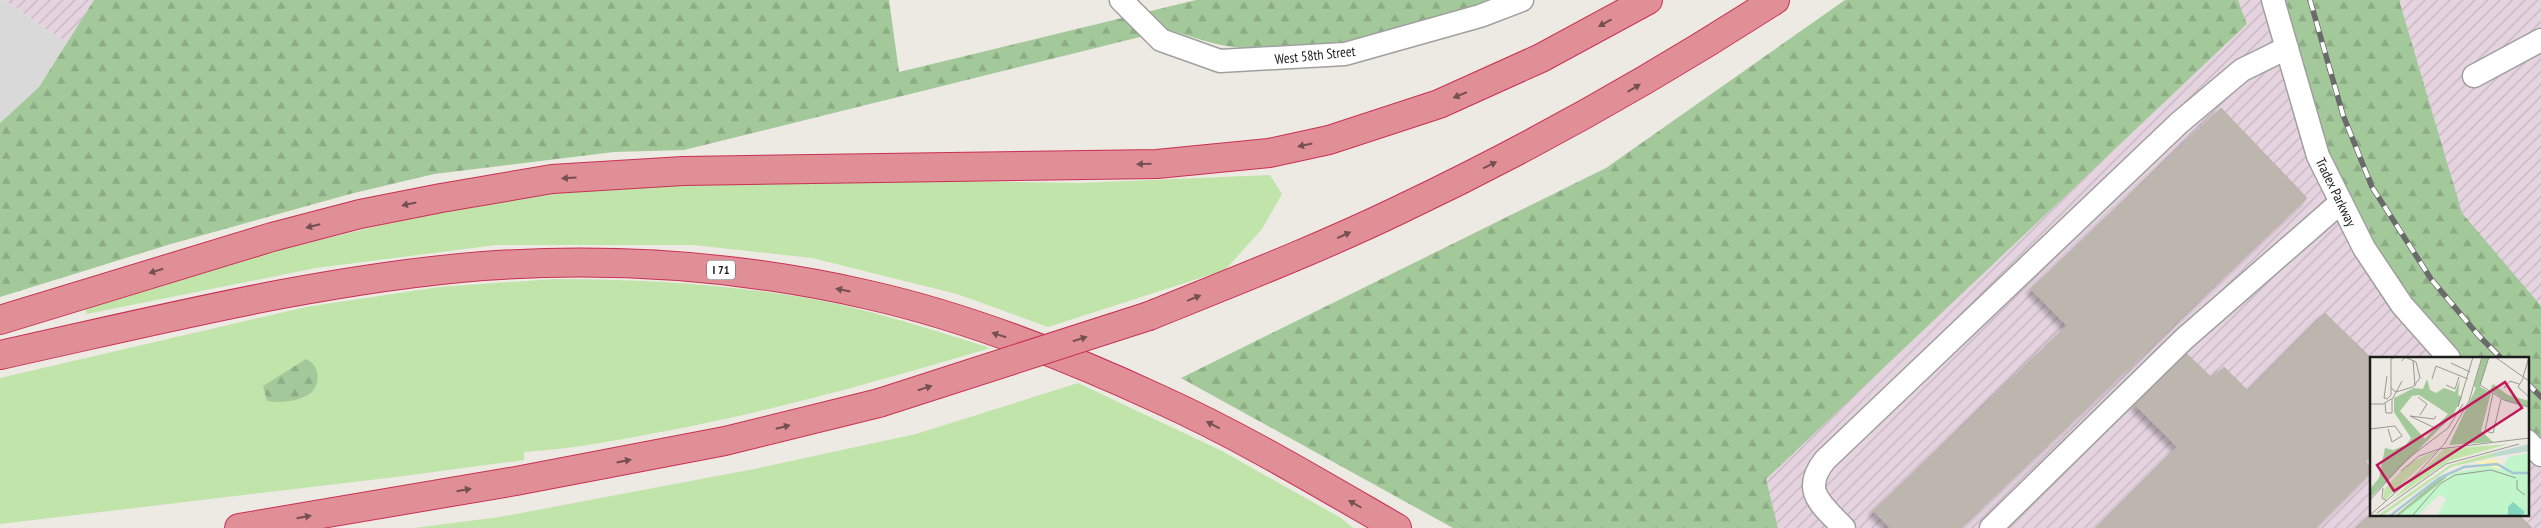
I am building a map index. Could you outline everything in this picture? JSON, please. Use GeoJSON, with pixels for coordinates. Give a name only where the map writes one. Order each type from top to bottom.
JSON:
{"type":"FeatureCollection","features":[{"type":"Feature","properties":{"kind":"highway"},"geometry":{"type":"LineString","coordinates":[[0,320],[263,240],[342,219],[441,198],[552,179],[683,171],[1157,164],[1269,152],[1329,140],[1440,104],[1533,62],[1648,0]]}},
{"type":"Feature","properties":{"kind":"highway"},"geometry":{"type":"LineString","coordinates":[[239,528],[516,481],[715,443],[879,403],[1149,316],[1269,268],[1399,210],[1506,157],[1626,92],[1775,0]]}},
{"type":"Feature","properties":{"kind":"highway","name":"I 71"},"geometry":{"type":"LineString","coordinates":[[0,355],[258,298],[400,275],[480,267],[602,262],[737,272],[871,295],[932,312],[1030,346],[1117,380],[1211,424],[1397,528]]}},
{"type":"Feature","properties":{"kind":"street","name":"West 58th Street"},"geometry":{"type":"LineString","coordinates":[[1121,0],[1160,40],[1220,61],[1345,54],[1480,16],[1522,0]]}},
{"type":"Feature","properties":{"kind":"street","name":"Tradex Parkway"},"geometry":{"type":"LineString","coordinates":[[2273,0],[2318,156],[2364,248],[2402,305],[2448,357]]}},
{"type":"Feature","properties":{"kind":"street"},"geometry":{"type":"LineString","coordinates":[[2474,76],[2541,40]]}},
{"type":"Feature","properties":{"kind":"street"},"geometry":{"type":"LineString","coordinates":[[1844,528],[1818,500],[1812,485],[1816,471],[1825,460],[2179,123],[2242,70],[2287,48]]}},
{"type":"Feature","properties":{"kind":"street"},"geometry":{"type":"LineString","coordinates":[[1991,528],[2184,339],[2341,202]]}},
{"type":"Feature","properties":{"kind":"street"},"geometry":{"type":"LineString","coordinates":[[2528,442],[2541,455]]}},
{"type":"Feature","properties":{"kind":"shaded area"},"geometry":{"type":"Polygon","coordinates":[[[0,0],[4,0],[67,43],[39,87],[0,123],[0,0]]]}},
{"type":"Feature","properties":{"kind":"shaded area"},"geometry":{"type":"Polygon","coordinates":[[[4,0],[94,0],[67,43],[4,0]]]}},
{"type":"Feature","properties":{"kind":"shaded area"},"geometry":{"type":"Polygon","coordinates":[[[2238,0],[2541,0],[2541,528],[1778,528],[1765,479],[2247,24],[2238,0]]]}},
{"type":"Feature","properties":{"kind":"green space"},"geometry":{"type":"Polygon","coordinates":[[[94,0],[889,0],[899,72],[1196,0],[1496,0],[1397,30],[1330,45],[1296,49],[1227,46],[1168,30],[684,150],[614,152],[434,174],[350,194],[171,244],[0,297],[0,123],[39,87],[94,0]]]}},
{"type":"Feature","properties":{"kind":"green space"},"geometry":{"type":"Polygon","coordinates":[[[1845,0],[2238,0],[2247,24],[1766,479],[1778,528],[1453,528],[1181,378],[1606,168],[1845,0]]]}},
{"type":"Feature","properties":{"kind":"green space"},"geometry":{"type":"Polygon","coordinates":[[[2273,0],[2399,0],[2462,213],[2541,306],[2541,455],[2528,442],[2528,357],[2448,357],[2318,156],[2273,0]]]}},
{"type":"Feature","properties":{"kind":"green space"},"geometry":{"type":"Polygon","coordinates":[[[1270,175],[1282,194],[1262,229],[1225,270],[1048,327],[957,294],[812,258],[693,245],[496,245],[316,268],[87,314],[83,306],[259,255],[435,212],[604,186],[817,179],[1079,183],[1270,175]]]}},
{"type":"Feature","properties":{"kind":"green space"},"geometry":{"type":"Polygon","coordinates":[[[554,279],[681,283],[807,298],[876,314],[990,348],[869,383],[748,414],[613,441],[524,452],[524,460],[0,524],[0,378],[306,307],[439,287],[554,279]]]}},
{"type":"Feature","properties":{"kind":"green space"},"geometry":{"type":"Polygon","coordinates":[[[306,359],[315,367],[318,378],[315,388],[311,393],[292,401],[267,401],[263,386],[306,359]]]}},
{"type":"Feature","properties":{"kind":"green space"},"geometry":{"type":"Polygon","coordinates":[[[1078,383],[1222,451],[1341,518],[1353,528],[414,528],[500,517],[754,469],[916,434],[1078,383]]]}},
{"type":"Feature","properties":{"kind":"building"},"geometry":{"type":"Polygon","coordinates":[[[2221,108],[2307,198],[1961,528],[1890,528],[1873,511],[2067,326],[2031,289],[2221,108]]]}},
{"type":"Feature","properties":{"kind":"building"},"geometry":{"type":"Polygon","coordinates":[[[2325,313],[2370,357],[2370,456],[2365,461],[2370,467],[2370,473],[2315,528],[2096,528],[2177,447],[2135,405],[2187,354],[2212,378],[2224,367],[2248,391],[2325,313]]]}},
{"type":"Feature","properties":{"kind":"building"},"geometry":{"type":"Polygon","coordinates":[[[2370,514],[2370,516],[2520,516],[2532,528],[2356,528],[2370,514]]]}},
{"type":"Feature","properties":{"kind":"railway"},"geometry":{"type":"LineString","coordinates":[[2310,0],[2343,115],[2372,187],[2431,279],[2479,336],[2500,357]]}},
{"type":"Feature","properties":{"kind":"railway"},"geometry":{"type":"LineString","coordinates":[[2528,384],[2541,397]]}}]}
